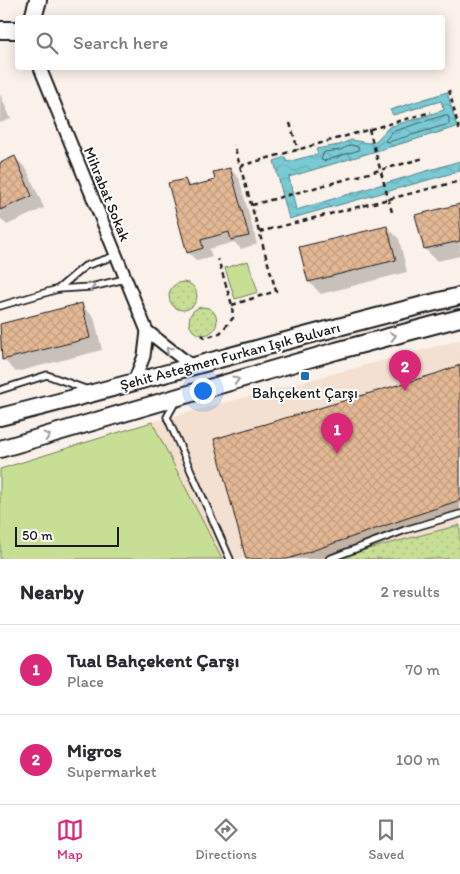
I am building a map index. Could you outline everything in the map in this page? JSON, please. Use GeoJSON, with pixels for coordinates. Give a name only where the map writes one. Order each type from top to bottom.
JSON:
{"type":"FeatureCollection","features":[{"type":"Feature","properties":{"kind":"main road"},"geometry":{"type":"LineString","coordinates":[[34,15],[38,0]]}},
{"type":"Feature","properties":{"kind":"main road"},"geometry":{"type":"LineString","coordinates":[[0,30],[15,30]]}},
{"type":"Feature","properties":{"kind":"main road","name":"Şehit Asteğmen Furkan Işık Bulvarı"},"geometry":{"type":"LineString","coordinates":[[0,417],[133,384],[173,371],[193,368],[376,316],[460,296]]}},
{"type":"Feature","properties":{"kind":"main road","name":"Şehit Asteğmen Furkan Işık Bulvarı"},"geometry":{"type":"LineString","coordinates":[[0,448],[336,351],[460,318]]}},
{"type":"Feature","properties":{"kind":"main road"},"geometry":{"type":"LineString","coordinates":[[173,371],[178,397]]}},
{"type":"Feature","properties":{"kind":"street","name":"Mihrabat Sokak"},"geometry":{"type":"LineString","coordinates":[[41,70],[147,331]]}},
{"type":"Feature","properties":{"kind":"street"},"geometry":{"type":"LineString","coordinates":[[147,331],[193,368]]}},
{"type":"Feature","properties":{"kind":"street"},"geometry":{"type":"LineString","coordinates":[[133,384],[144,356],[147,331]]}},
{"type":"Feature","properties":{"kind":"lane"},"geometry":{"type":"LineString","coordinates":[[58,290],[86,266],[115,256]]}},
{"type":"Feature","properties":{"kind":"lane"},"geometry":{"type":"LineString","coordinates":[[0,306],[58,290],[91,287],[125,278]]}},
{"type":"Feature","properties":{"kind":"lane"},"geometry":{"type":"LineString","coordinates":[[0,390],[47,375],[97,393]]}},
{"type":"Feature","properties":{"kind":"lane"},"geometry":{"type":"LineString","coordinates":[[178,397],[168,417],[230,559]]}},
{"type":"Feature","properties":{"kind":"lane"},"geometry":{"type":"LineString","coordinates":[[328,559],[405,530],[460,514]]}},
{"type":"Feature","properties":{"kind":"path"},"geometry":{"type":"LineString","coordinates":[[449,90],[460,132]]}},
{"type":"Feature","properties":{"kind":"path"},"geometry":{"type":"LineString","coordinates":[[240,166],[431,112]]}},
{"type":"Feature","properties":{"kind":"path"},"geometry":{"type":"LineString","coordinates":[[290,123],[298,150]]}},
{"type":"Feature","properties":{"kind":"path"},"geometry":{"type":"LineString","coordinates":[[369,129],[392,212]]}},
{"type":"Feature","properties":{"kind":"path"},"geometry":{"type":"LineString","coordinates":[[232,305],[276,291],[234,145]]}},
{"type":"Feature","properties":{"kind":"path"},"geometry":{"type":"LineString","coordinates":[[251,205],[424,158]]}},
{"type":"Feature","properties":{"kind":"path"},"geometry":{"type":"LineString","coordinates":[[259,232],[460,181]]}},
{"type":"Feature","properties":{"kind":"path"},"geometry":{"type":"LineString","coordinates":[[202,335],[205,338],[220,333],[233,318],[232,305],[218,259]]}},
{"type":"Feature","properties":{"kind":"shaded area"},"geometry":{"type":"Polygon","coordinates":[[[460,340],[460,525],[349,554],[340,559],[222,559],[152,422],[460,340]]]}},
{"type":"Feature","properties":{"kind":"green space"},"geometry":{"type":"Polygon","coordinates":[[[248,261],[258,292],[235,299],[225,268],[248,261]]]}},
{"type":"Feature","properties":{"kind":"green space"},"geometry":{"type":"Polygon","coordinates":[[[183,282],[193,286],[197,296],[193,306],[183,310],[173,306],[169,296],[173,286],[183,282]]]}},
{"type":"Feature","properties":{"kind":"green space"},"geometry":{"type":"Polygon","coordinates":[[[203,307],[213,311],[217,321],[213,331],[203,335],[193,331],[189,321],[193,311],[203,307]]]}},
{"type":"Feature","properties":{"kind":"green space"},"geometry":{"type":"Polygon","coordinates":[[[152,422],[222,559],[0,559],[0,469],[152,422]]]}},
{"type":"Feature","properties":{"kind":"green space"},"geometry":{"type":"Polygon","coordinates":[[[460,525],[460,559],[340,559],[349,554],[460,525]]]}},
{"type":"Feature","properties":{"kind":"water"},"geometry":{"type":"Polygon","coordinates":[[[447,92],[457,127],[289,177],[296,210],[460,161],[460,171],[289,219],[274,161],[285,157],[287,162],[318,154],[316,149],[339,145],[351,140],[368,143],[376,141],[389,127],[444,110],[441,101],[393,115],[390,110],[447,92]]]}},
{"type":"Feature","properties":{"kind":"building"},"geometry":{"type":"Polygon","coordinates":[[[15,156],[32,196],[0,210],[0,163],[15,156]]]}},
{"type":"Feature","properties":{"kind":"building"},"geometry":{"type":"Polygon","coordinates":[[[230,168],[249,236],[231,240],[229,232],[201,240],[203,248],[187,253],[168,183],[185,179],[188,187],[215,180],[213,172],[230,168]]]}},
{"type":"Feature","properties":{"kind":"building"},"geometry":{"type":"Polygon","coordinates":[[[460,204],[460,241],[424,249],[415,215],[460,204]]]}},
{"type":"Feature","properties":{"kind":"building"},"geometry":{"type":"Polygon","coordinates":[[[387,226],[396,260],[308,282],[299,247],[387,226]]]}},
{"type":"Feature","properties":{"kind":"building"},"geometry":{"type":"Polygon","coordinates":[[[82,303],[90,338],[2,360],[0,324],[82,303]]]}},
{"type":"Feature","properties":{"kind":"building"},"geometry":{"type":"Polygon","coordinates":[[[460,365],[460,500],[288,559],[246,559],[214,439],[460,365]]]}},
{"type":"Feature","properties":{"kind":"place","name":"Bahçekent Çarşı"},"geometry":{"type":"Point","coordinates":[305,376]}},
{"type":"Feature","properties":{"kind":"place","name":"Migros"},"geometry":{"type":"Point","coordinates":[405,391]}},
{"type":"Feature","properties":{"kind":"place","name":"Tual Bahçekent Çarşı"},"geometry":{"type":"Point","coordinates":[337,454]}}]}
